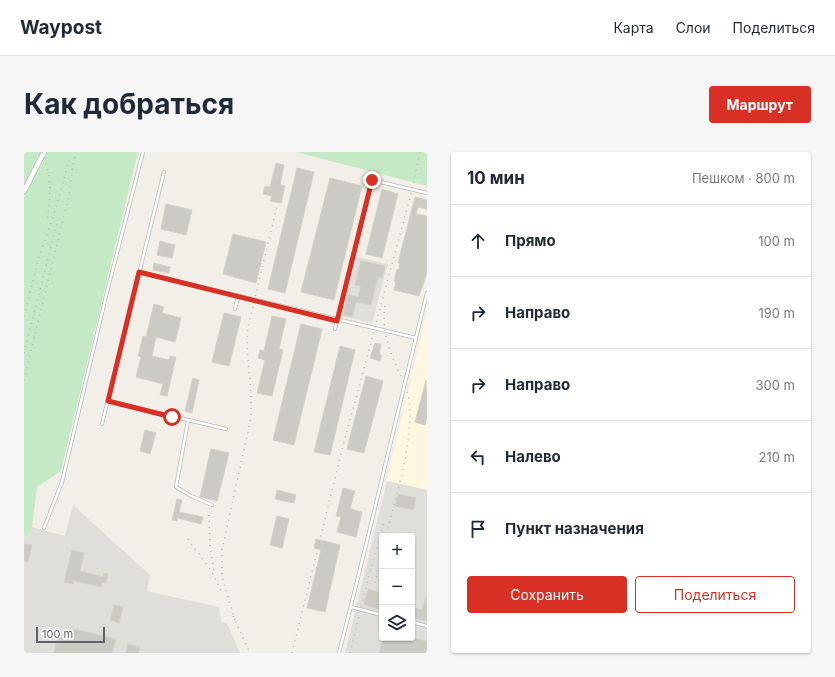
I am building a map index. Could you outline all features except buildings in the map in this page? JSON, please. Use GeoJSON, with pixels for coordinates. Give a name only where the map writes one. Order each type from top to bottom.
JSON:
{"type":"FeatureCollection","features":[{"type":"Feature","properties":{"kind":"street"},"geometry":{"type":"LineString","coordinates":[[24,191],[44,152]]}},
{"type":"Feature","properties":{"kind":"lane"},"geometry":{"type":"LineString","coordinates":[[44,528],[62,482],[104,304],[143,152]]}},
{"type":"Feature","properties":{"kind":"lane"},"geometry":{"type":"LineString","coordinates":[[102,424],[164,172]]}},
{"type":"Feature","properties":{"kind":"lane"},"geometry":{"type":"LineString","coordinates":[[335,329],[372,180],[427,193]]}},
{"type":"Feature","properties":{"kind":"lane"},"geometry":{"type":"LineString","coordinates":[[139,272],[337,321],[416,338]]}},
{"type":"Feature","properties":{"kind":"lane"},"geometry":{"type":"LineString","coordinates":[[339,653],[427,293]]}},
{"type":"Feature","properties":{"kind":"lane"},"geometry":{"type":"LineString","coordinates":[[235,309],[238,297]]}},
{"type":"Feature","properties":{"kind":"lane"},"geometry":{"type":"LineString","coordinates":[[108,401],[226,430]]}},
{"type":"Feature","properties":{"kind":"lane"},"geometry":{"type":"LineString","coordinates":[[188,421],[176,487],[191,496],[212,505]]}},
{"type":"Feature","properties":{"kind":"lane"},"geometry":{"type":"LineString","coordinates":[[351,607],[379,614]]}},
{"type":"Feature","properties":{"kind":"lane"},"geometry":{"type":"LineString","coordinates":[[415,623],[427,626]]}},
{"type":"Feature","properties":{"kind":"shaded area"},"geometry":{"type":"Polygon","coordinates":[[[357,257],[388,264],[372,323],[341,316],[357,257]]]}},
{"type":"Feature","properties":{"kind":"shaded area"},"geometry":{"type":"Polygon","coordinates":[[[427,311],[427,490],[387,481],[427,311]]]}},
{"type":"Feature","properties":{"kind":"shaded area"},"geometry":{"type":"Polygon","coordinates":[[[387,481],[427,490],[427,653],[345,653],[387,481]]]}},
{"type":"Feature","properties":{"kind":"shaded area"},"geometry":{"type":"Polygon","coordinates":[[[73,505],[150,575],[147,591],[219,607],[221,622],[227,623],[240,653],[24,653],[24,536],[28,537],[32,527],[65,536],[73,505]]]}},
{"type":"Feature","properties":{"kind":"green space"},"geometry":{"type":"Polygon","coordinates":[[[24,152],[138,152],[61,471],[37,487],[32,527],[28,537],[24,536],[24,152]]]}},
{"type":"Feature","properties":{"kind":"green space"},"geometry":{"type":"Polygon","coordinates":[[[296,152],[425,152],[427,153],[427,186],[296,152]]]}},
{"type":"Feature","properties":{"kind":"railway"},"geometry":{"type":"LineString","coordinates":[[42,152],[48,170],[50,186],[47,220]]}},
{"type":"Feature","properties":{"kind":"railway"},"geometry":{"type":"LineString","coordinates":[[72,170],[76,152]]}},
{"type":"Feature","properties":{"kind":"railway"},"geometry":{"type":"LineString","coordinates":[[292,653],[343,446],[412,190],[420,152]]}},
{"type":"Feature","properties":{"kind":"railway"},"geometry":{"type":"LineString","coordinates":[[24,316],[39,257],[56,208],[69,160]]}},
{"type":"Feature","properties":{"kind":"railway"},"geometry":{"type":"LineString","coordinates":[[24,380],[69,195],[73,165]]}},
{"type":"Feature","properties":{"kind":"railway"},"geometry":{"type":"LineString","coordinates":[[235,620],[222,577],[222,550],[251,418],[251,395],[247,350],[248,327],[277,206]]}},
{"type":"Feature","properties":{"kind":"railway"},"geometry":{"type":"LineString","coordinates":[[24,353],[58,219]]}},
{"type":"Feature","properties":{"kind":"railway"},"geometry":{"type":"LineString","coordinates":[[385,306],[385,333],[393,358],[407,390],[410,416],[407,451],[387,533]]}},
{"type":"Feature","properties":{"kind":"railway"},"geometry":{"type":"LineString","coordinates":[[209,515],[210,547],[214,571]]}},
{"type":"Feature","properties":{"kind":"railway"},"geometry":{"type":"LineString","coordinates":[[350,653],[384,522]]}},
{"type":"Feature","properties":{"kind":"railway"},"geometry":{"type":"LineString","coordinates":[[188,539],[212,572],[222,593]]}},
{"type":"Feature","properties":{"kind":"railway"},"geometry":{"type":"LineString","coordinates":[[375,583],[379,566]]}},
{"type":"Feature","properties":{"kind":"railway"},"geometry":{"type":"LineString","coordinates":[[233,616],[250,653]]}},
{"type":"Feature","properties":{"kind":"route"},"geometry":{"type":"LineString","coordinates":[[172,417],[108,401],[139,272],[337,321],[372,180]]}}]}
